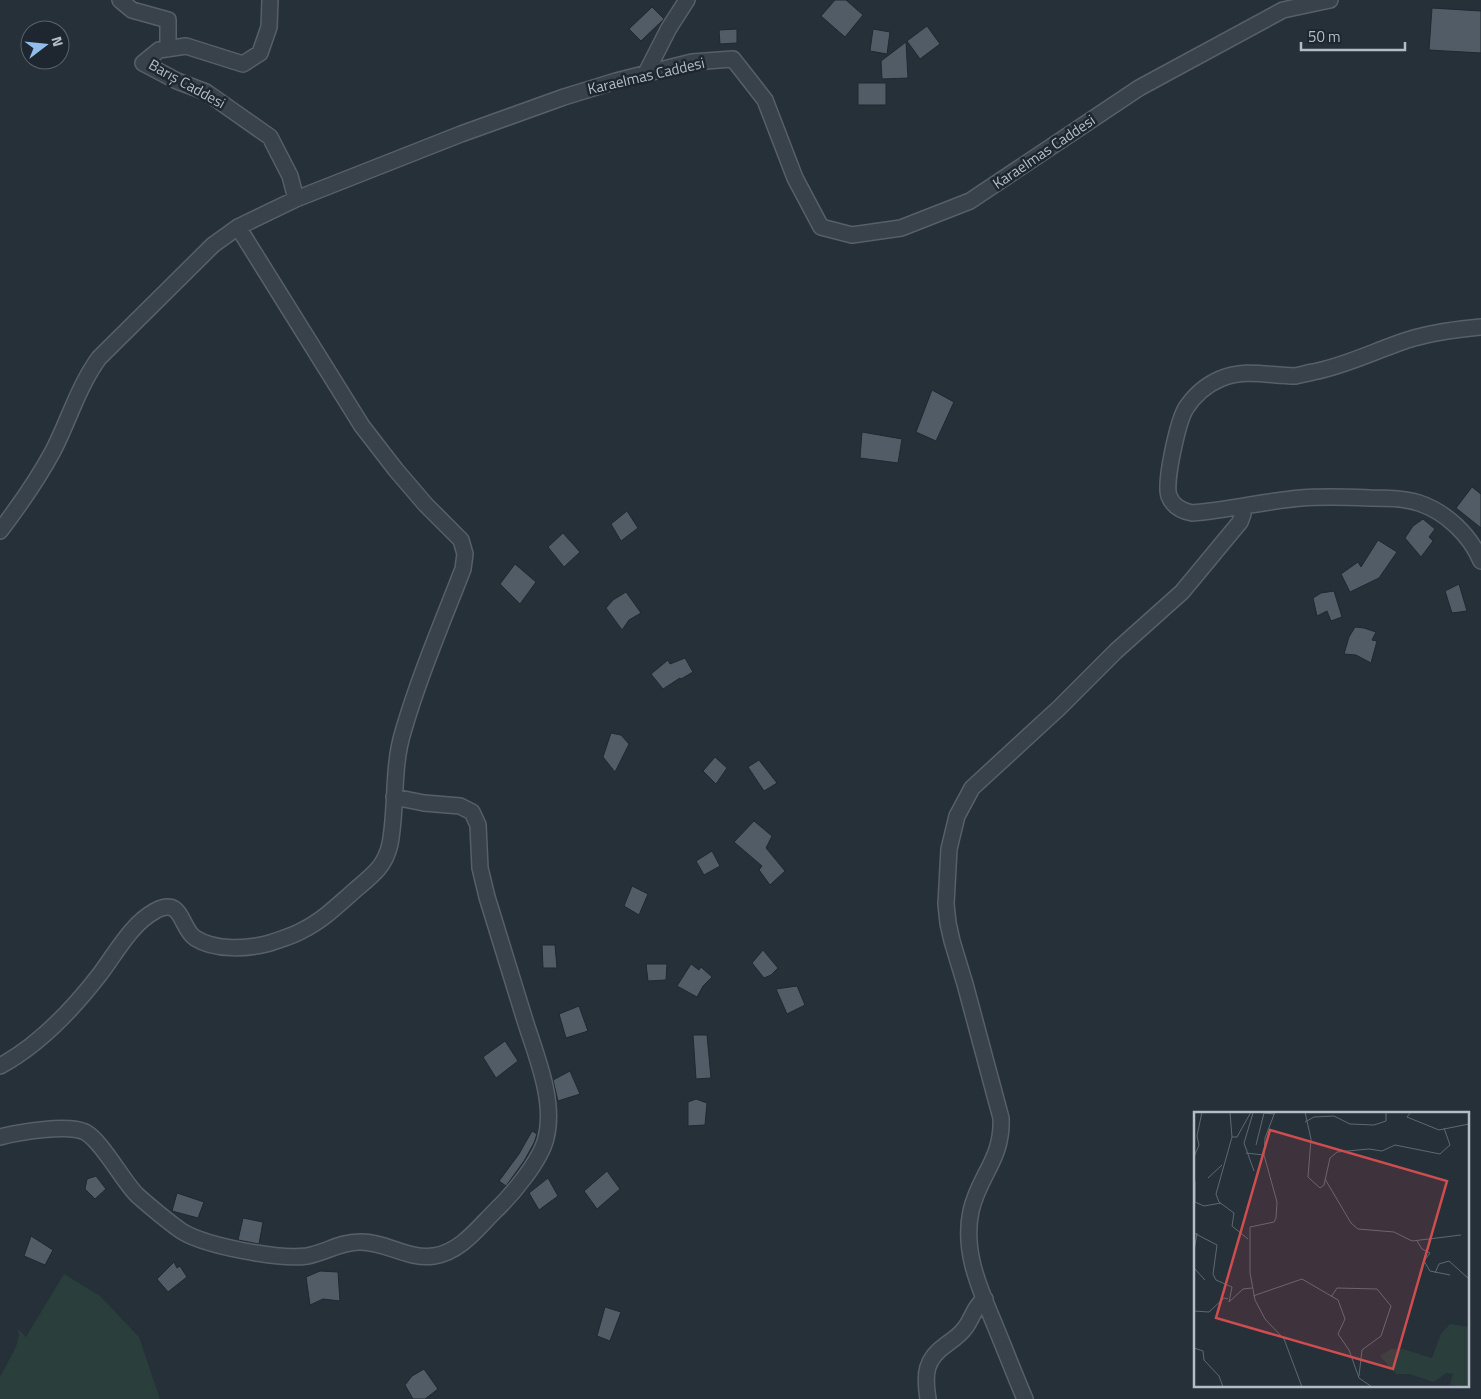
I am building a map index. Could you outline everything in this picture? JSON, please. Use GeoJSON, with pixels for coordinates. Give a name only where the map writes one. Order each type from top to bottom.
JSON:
{"type":"FeatureCollection","features":[{"type":"Feature","properties":{"kind":"street"},"geometry":{"type":"LineString","coordinates":[[120,0],[132,10],[168,20],[168,49]]}},
{"type":"Feature","properties":{"kind":"street","name":"Barış Caddesi"},"geometry":{"type":"LineString","coordinates":[[270,0],[269,27],[260,53],[243,64],[186,46],[159,50],[143,63],[177,81],[206,92],[270,137],[290,176],[296,199]]}},
{"type":"Feature","properties":{"kind":"street"},"geometry":{"type":"LineString","coordinates":[[646,73],[669,28],[687,0]]}},
{"type":"Feature","properties":{"kind":"street","name":"Karaelmas Caddesi"},"geometry":{"type":"LineString","coordinates":[[0,532],[53,450],[80,389],[99,358],[213,245],[238,228],[296,199],[452,138],[616,80],[692,62],[733,59],[765,100],[795,178],[820,227],[852,235],[901,228],[970,201],[1139,88],[1282,5],[1330,0]]}},
{"type":"Feature","properties":{"kind":"street"},"geometry":{"type":"LineString","coordinates":[[0,1066],[19,1056],[59,1019],[99,976],[141,920],[156,910],[169,908],[176,910],[189,932],[194,937],[206,942],[235,948],[264,945],[303,930],[318,921],[370,876],[384,861],[390,844],[397,762],[402,732],[463,569],[464,546],[457,535],[426,505],[396,470],[362,426],[238,228]]}},
{"type":"Feature","properties":{"kind":"street"},"geometry":{"type":"LineString","coordinates":[[1481,327],[1414,338],[1367,357],[1296,376],[1250,372],[1220,379],[1192,400],[1180,420],[1167,484],[1169,496],[1175,505],[1192,513],[1302,498],[1332,497],[1406,500],[1428,506],[1452,522],[1472,544],[1481,561]]}},
{"type":"Feature","properties":{"kind":"street"},"geometry":{"type":"LineString","coordinates":[[1025,1399],[972,1266],[968,1239],[974,1200],[999,1146],[1001,1118],[948,923],[946,904],[948,849],[953,827],[972,788],[1059,708],[1116,651],[1182,592],[1240,522],[1243,514],[1242,507]]}},
{"type":"Feature","properties":{"kind":"street"},"geometry":{"type":"LineString","coordinates":[[0,1137],[18,1132],[68,1129],[83,1131],[94,1139],[137,1194],[184,1232],[213,1244],[282,1257],[294,1257],[318,1254],[345,1244],[370,1242],[414,1255],[429,1257],[446,1253],[462,1243],[499,1207],[538,1159],[545,1142],[548,1124],[544,1081],[487,897],[480,868],[478,825],[475,816],[468,809],[460,806],[424,803],[394,797]]}},
{"type":"Feature","properties":{"kind":"street"},"geometry":{"type":"LineString","coordinates":[[928,1399],[926,1376],[931,1360],[936,1352],[961,1333],[978,1305],[985,1299]]}},
{"type":"Feature","properties":{"kind":"green space"},"geometry":{"type":"Polygon","coordinates":[[[64,1274],[100,1296],[139,1337],[160,1399],[0,1399],[0,1377],[16,1347],[19,1336],[18,1329],[26,1337],[64,1274]]]}},
{"type":"Feature","properties":{"kind":"building"},"geometry":{"type":"Polygon","coordinates":[[[835,0],[846,0],[863,15],[845,37],[821,16],[835,0]]]}},
{"type":"Feature","properties":{"kind":"building"},"geometry":{"type":"Polygon","coordinates":[[[652,7],[664,19],[641,41],[629,29],[652,7]]]}},
{"type":"Feature","properties":{"kind":"building"},"geometry":{"type":"Polygon","coordinates":[[[1432,8],[1481,11],[1481,53],[1429,50],[1432,8]]]}},
{"type":"Feature","properties":{"kind":"building"},"geometry":{"type":"Polygon","coordinates":[[[927,26],[940,44],[920,59],[907,41],[927,26]]]}},
{"type":"Feature","properties":{"kind":"building"},"geometry":{"type":"Polygon","coordinates":[[[737,29],[737,43],[720,44],[719,30],[737,29]]]}},
{"type":"Feature","properties":{"kind":"building"},"geometry":{"type":"Polygon","coordinates":[[[873,29],[890,32],[887,54],[870,51],[873,29]]]}},
{"type":"Feature","properties":{"kind":"building"},"geometry":{"type":"Polygon","coordinates":[[[906,42],[908,78],[882,79],[881,61],[906,42]]]}},
{"type":"Feature","properties":{"kind":"building"},"geometry":{"type":"Polygon","coordinates":[[[858,83],[886,83],[886,105],[858,105],[858,83]]]}},
{"type":"Feature","properties":{"kind":"building"},"geometry":{"type":"Polygon","coordinates":[[[932,390],[954,402],[936,441],[916,432],[932,390]]]}},
{"type":"Feature","properties":{"kind":"building"},"geometry":{"type":"Polygon","coordinates":[[[862,432],[902,439],[898,463],[860,458],[862,432]]]}},
{"type":"Feature","properties":{"kind":"building"},"geometry":{"type":"Polygon","coordinates":[[[1472,487],[1481,494],[1481,528],[1456,508],[1472,487]]]}},
{"type":"Feature","properties":{"kind":"building"},"geometry":{"type":"Polygon","coordinates":[[[627,511],[638,528],[621,541],[611,524],[627,511]]]}},
{"type":"Feature","properties":{"kind":"building"},"geometry":{"type":"Polygon","coordinates":[[[1423,519],[1435,529],[1429,537],[1433,541],[1421,557],[1405,538],[1413,526],[1423,519]]]}},
{"type":"Feature","properties":{"kind":"building"},"geometry":{"type":"Polygon","coordinates":[[[563,533],[580,552],[564,567],[548,547],[563,533]]]}},
{"type":"Feature","properties":{"kind":"building"},"geometry":{"type":"Polygon","coordinates":[[[1378,540],[1397,552],[1379,578],[1350,592],[1341,574],[1358,562],[1361,567],[1378,540]]]}},
{"type":"Feature","properties":{"kind":"building"},"geometry":{"type":"Polygon","coordinates":[[[515,564],[536,582],[520,604],[500,584],[515,564]]]}},
{"type":"Feature","properties":{"kind":"building"},"geometry":{"type":"Polygon","coordinates":[[[1459,584],[1467,611],[1452,613],[1445,591],[1459,584]]]}},
{"type":"Feature","properties":{"kind":"building"},"geometry":{"type":"Polygon","coordinates":[[[1334,591],[1342,617],[1331,621],[1327,611],[1317,616],[1313,598],[1321,593],[1334,591]]]}},
{"type":"Feature","properties":{"kind":"building"},"geometry":{"type":"Polygon","coordinates":[[[626,592],[641,613],[629,620],[622,630],[606,608],[613,600],[626,592]]]}},
{"type":"Feature","properties":{"kind":"building"},"geometry":{"type":"Polygon","coordinates":[[[1355,627],[1376,632],[1372,640],[1377,641],[1371,663],[1356,655],[1344,654],[1349,637],[1355,627]]]}},
{"type":"Feature","properties":{"kind":"building"},"geometry":{"type":"Polygon","coordinates":[[[685,658],[693,672],[663,689],[651,674],[668,660],[670,664],[685,658]]]}},
{"type":"Feature","properties":{"kind":"building"},"geometry":{"type":"Polygon","coordinates":[[[611,733],[621,735],[629,744],[615,772],[603,757],[611,733]]]}},
{"type":"Feature","properties":{"kind":"building"},"geometry":{"type":"Polygon","coordinates":[[[715,757],[727,768],[716,784],[703,771],[715,757]]]}},
{"type":"Feature","properties":{"kind":"building"},"geometry":{"type":"Polygon","coordinates":[[[759,760],[777,783],[764,791],[748,767],[759,760]]]}},
{"type":"Feature","properties":{"kind":"building"},"geometry":{"type":"Polygon","coordinates":[[[754,821],[772,836],[766,848],[785,871],[770,885],[759,870],[762,866],[734,842],[754,821]]]}},
{"type":"Feature","properties":{"kind":"building"},"geometry":{"type":"Polygon","coordinates":[[[712,851],[720,866],[704,875],[696,861],[712,851]]]}},
{"type":"Feature","properties":{"kind":"building"},"geometry":{"type":"Polygon","coordinates":[[[632,886],[648,894],[639,915],[624,906],[632,886]]]}},
{"type":"Feature","properties":{"kind":"building"},"geometry":{"type":"Polygon","coordinates":[[[542,945],[555,945],[557,968],[543,968],[542,945]]]}},
{"type":"Feature","properties":{"kind":"building"},"geometry":{"type":"Polygon","coordinates":[[[763,950],[778,968],[771,975],[764,978],[752,963],[763,950]]]}},
{"type":"Feature","properties":{"kind":"building"},"geometry":{"type":"Polygon","coordinates":[[[646,964],[667,964],[666,980],[648,981],[646,964]]]}},
{"type":"Feature","properties":{"kind":"building"},"geometry":{"type":"Polygon","coordinates":[[[691,964],[699,970],[701,967],[712,977],[703,986],[697,997],[677,986],[691,964]]]}},
{"type":"Feature","properties":{"kind":"building"},"geometry":{"type":"Polygon","coordinates":[[[797,986],[805,1005],[787,1014],[776,989],[797,986]]]}},
{"type":"Feature","properties":{"kind":"building"},"geometry":{"type":"Polygon","coordinates":[[[579,1006],[588,1031],[566,1038],[559,1014],[579,1006]]]}},
{"type":"Feature","properties":{"kind":"building"},"geometry":{"type":"Polygon","coordinates":[[[693,1035],[707,1035],[711,1078],[696,1079],[693,1035]]]}},
{"type":"Feature","properties":{"kind":"building"},"geometry":{"type":"Polygon","coordinates":[[[505,1041],[518,1061],[496,1078],[483,1057],[505,1041]]]}},
{"type":"Feature","properties":{"kind":"building"},"geometry":{"type":"Polygon","coordinates":[[[570,1071],[580,1094],[558,1101],[553,1080],[570,1071]]]}},
{"type":"Feature","properties":{"kind":"building"},"geometry":{"type":"Polygon","coordinates":[[[696,1099],[707,1103],[705,1125],[688,1126],[688,1102],[696,1099]]]}},
{"type":"Feature","properties":{"kind":"building"},"geometry":{"type":"Polygon","coordinates":[[[532,1131],[537,1134],[534,1143],[506,1186],[499,1181],[519,1154],[532,1131]]]}},
{"type":"Feature","properties":{"kind":"building"},"geometry":{"type":"Polygon","coordinates":[[[607,1171],[620,1189],[597,1209],[584,1191],[607,1171]]]}},
{"type":"Feature","properties":{"kind":"building"},"geometry":{"type":"Polygon","coordinates":[[[96,1176],[106,1189],[95,1199],[85,1189],[87,1179],[96,1176]]]}},
{"type":"Feature","properties":{"kind":"building"},"geometry":{"type":"Polygon","coordinates":[[[548,1178],[558,1196],[539,1210],[529,1193],[548,1178]]]}},
{"type":"Feature","properties":{"kind":"building"},"geometry":{"type":"Polygon","coordinates":[[[177,1193],[204,1202],[198,1218],[172,1211],[177,1193]]]}},
{"type":"Feature","properties":{"kind":"building"},"geometry":{"type":"Polygon","coordinates":[[[243,1218],[263,1222],[259,1244],[238,1240],[243,1218]]]}},
{"type":"Feature","properties":{"kind":"building"},"geometry":{"type":"Polygon","coordinates":[[[31,1236],[53,1250],[45,1265],[24,1256],[31,1236]]]}},
{"type":"Feature","properties":{"kind":"building"},"geometry":{"type":"Polygon","coordinates":[[[174,1262],[177,1268],[180,1266],[187,1277],[168,1292],[157,1279],[174,1262]]]}},
{"type":"Feature","properties":{"kind":"building"},"geometry":{"type":"Polygon","coordinates":[[[320,1271],[338,1272],[340,1301],[323,1299],[310,1305],[306,1277],[320,1271]]]}},
{"type":"Feature","properties":{"kind":"building"},"geometry":{"type":"Polygon","coordinates":[[[605,1307],[621,1312],[610,1341],[597,1336],[605,1307]]]}},
{"type":"Feature","properties":{"kind":"building"},"geometry":{"type":"Polygon","coordinates":[[[424,1369],[438,1389],[425,1399],[413,1399],[405,1385],[412,1376],[424,1369]]]}}]}
